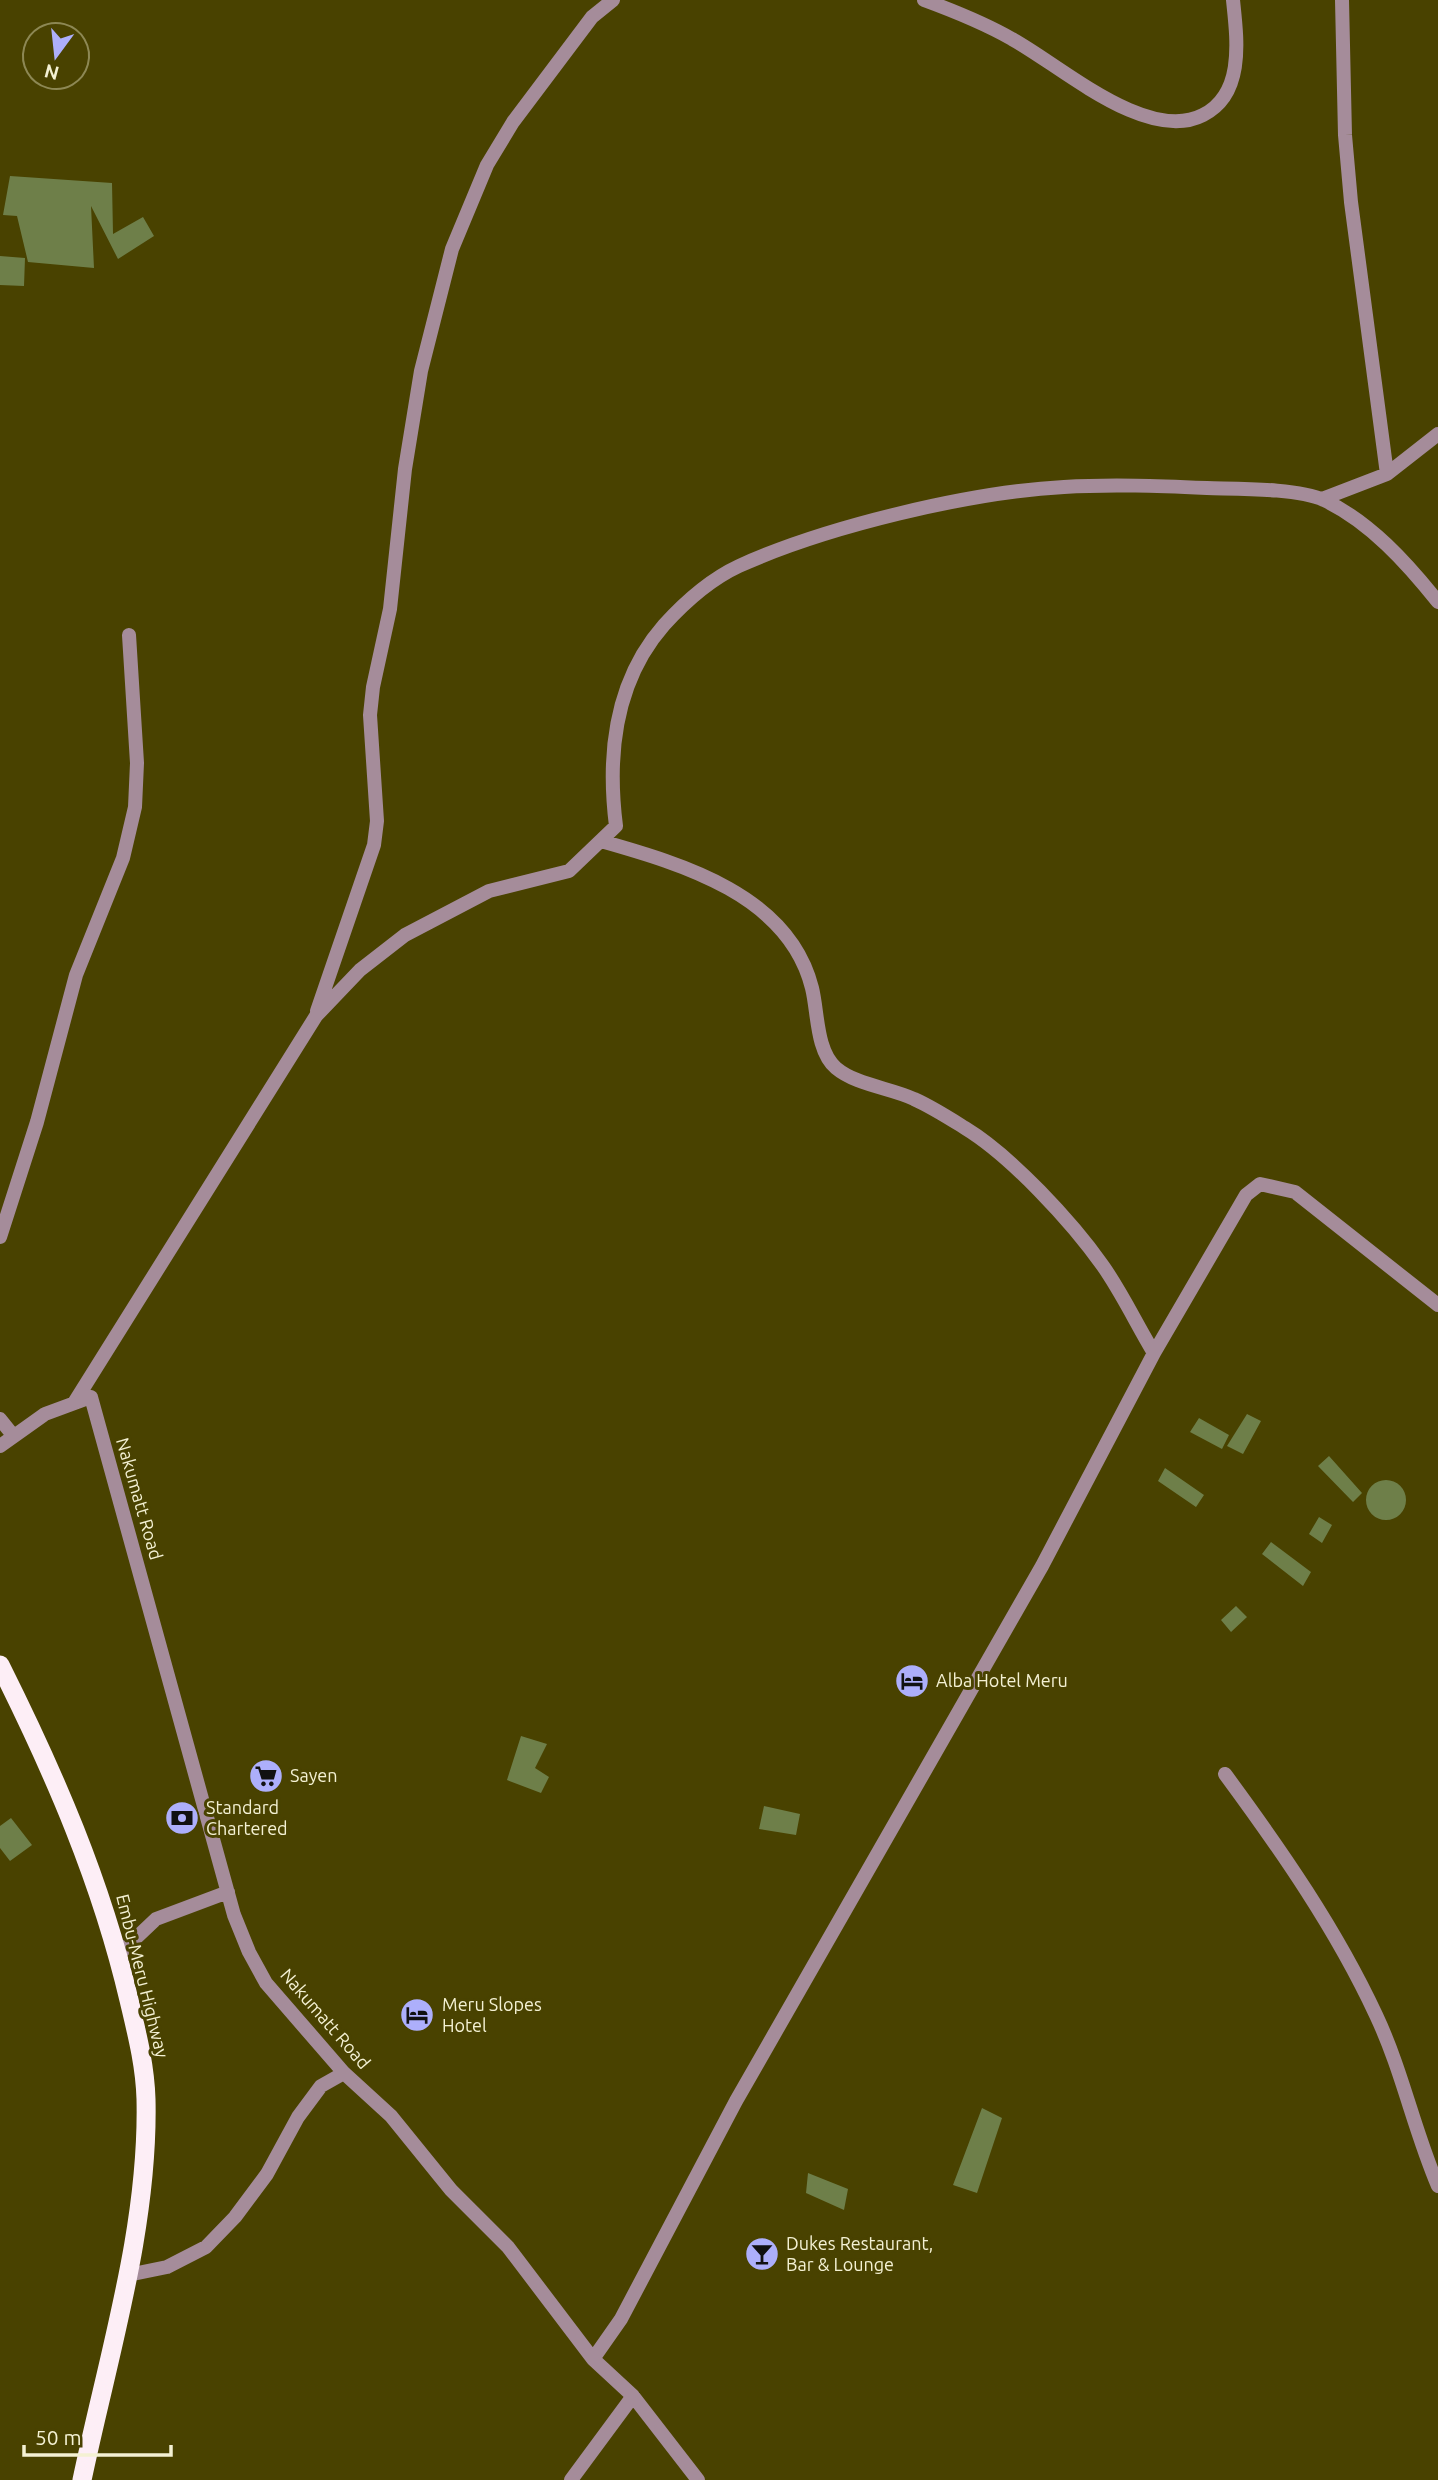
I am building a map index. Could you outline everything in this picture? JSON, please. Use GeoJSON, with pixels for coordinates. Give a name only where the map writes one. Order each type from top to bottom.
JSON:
{"type":"FeatureCollection","features":[{"type":"Feature","properties":{"kind":"highway","name":"Embu-Meru Highway"},"geometry":{"type":"LineString","coordinates":[[0,1665],[29,1724],[92,1869],[119,1954],[142,2049],[146,2098],[145,2139],[128,2275],[82,2480]]}},
{"type":"Feature","properties":{"kind":"street"},"geometry":{"type":"LineString","coordinates":[[316,1016],[374,845],[377,821],[370,715],[373,687],[390,609],[405,469],[421,371],[452,249],[487,165],[513,122],[592,17],[613,0]]}},
{"type":"Feature","properties":{"kind":"street"},"geometry":{"type":"LineString","coordinates":[[924,0],[1013,39],[1125,107],[1151,118],[1170,122],[1197,118],[1213,110],[1227,96],[1238,47],[1233,0]]}},
{"type":"Feature","properties":{"kind":"street"},"geometry":{"type":"LineString","coordinates":[[1342,0],[1345,135],[1351,202],[1388,474]]}},
{"type":"Feature","properties":{"kind":"street"},"geometry":{"type":"LineString","coordinates":[[1322,499],[1388,474],[1438,434]]}},
{"type":"Feature","properties":{"kind":"street"},"geometry":{"type":"LineString","coordinates":[[0,1446],[12,1434],[45,1414],[74,1403],[316,1016],[360,970],[405,934],[489,891],[569,871],[616,826],[611,788],[613,734],[638,664],[663,626],[698,593],[737,567],[889,518],[984,498],[1062,487],[1235,489],[1322,499],[1362,524],[1401,559],[1438,602]]}},
{"type":"Feature","properties":{"kind":"street"},"geometry":{"type":"LineString","coordinates":[[0,1237],[37,1122],[76,975],[124,858],[135,807],[137,762],[129,635]]}},
{"type":"Feature","properties":{"kind":"street"},"geometry":{"type":"LineString","coordinates":[[601,841],[666,859],[718,881],[772,922],[791,941],[807,969],[823,1047],[837,1069],[915,1099],[968,1130],[1009,1163],[1066,1222],[1104,1267],[1154,1353]]}},
{"type":"Feature","properties":{"kind":"street"},"geometry":{"type":"LineString","coordinates":[[593,2358],[621,2319],[736,2101],[1042,1566],[1154,1353],[1246,1195],[1260,1184],[1295,1192],[1438,1305]]}},
{"type":"Feature","properties":{"kind":"street","name":"Nakumatt Road"},"geometry":{"type":"LineString","coordinates":[[74,1403],[91,1398],[228,1892],[249,1952],[266,1983],[344,2073],[391,2116],[451,2190],[508,2247],[593,2358],[633,2396],[698,2480]]}},
{"type":"Feature","properties":{"kind":"street"},"geometry":{"type":"LineString","coordinates":[[0,1419],[12,1434]]}},
{"type":"Feature","properties":{"kind":"street"},"geometry":{"type":"LineString","coordinates":[[1225,1774],[1262,1824],[1327,1923],[1375,2014],[1402,2077],[1438,2186]]}},
{"type":"Feature","properties":{"kind":"street"},"geometry":{"type":"LineString","coordinates":[[119,1954],[156,1919],[228,1892]]}},
{"type":"Feature","properties":{"kind":"street"},"geometry":{"type":"LineString","coordinates":[[128,2275],[167,2267],[206,2247],[235,2217],[268,2174],[298,2117],[321,2086],[344,2073]]}},
{"type":"Feature","properties":{"kind":"street"},"geometry":{"type":"LineString","coordinates":[[571,2480],[633,2396]]}},
{"type":"Feature","properties":{"kind":"building"},"geometry":{"type":"Polygon","coordinates":[[[10,176],[112,183],[113,234],[143,217],[154,236],[118,259],[91,206],[94,268],[28,262],[17,216],[3,215],[10,176]]]}},
{"type":"Feature","properties":{"kind":"building"},"geometry":{"type":"Polygon","coordinates":[[[0,256],[25,258],[24,286],[0,285],[0,256]]]}},
{"type":"Feature","properties":{"kind":"building"},"geometry":{"type":"Polygon","coordinates":[[[1247,1414],[1261,1421],[1243,1454],[1227,1446],[1247,1414]]]}},
{"type":"Feature","properties":{"kind":"building"},"geometry":{"type":"Polygon","coordinates":[[[1199,1418],[1229,1435],[1222,1449],[1190,1432],[1199,1418]]]}},
{"type":"Feature","properties":{"kind":"building"},"geometry":{"type":"Polygon","coordinates":[[[1329,1456],[1362,1493],[1353,1502],[1318,1466],[1329,1456]]]}},
{"type":"Feature","properties":{"kind":"building"},"geometry":{"type":"Polygon","coordinates":[[[1165,1468],[1204,1495],[1196,1507],[1158,1481],[1165,1468]]]}},
{"type":"Feature","properties":{"kind":"building"},"geometry":{"type":"Polygon","coordinates":[[[1386,1480],[1400,1486],[1406,1500],[1400,1514],[1386,1520],[1372,1514],[1366,1500],[1372,1486],[1386,1480]]]}},
{"type":"Feature","properties":{"kind":"building"},"geometry":{"type":"Polygon","coordinates":[[[1319,1517],[1332,1525],[1322,1543],[1309,1534],[1319,1517]]]}},
{"type":"Feature","properties":{"kind":"building"},"geometry":{"type":"Polygon","coordinates":[[[1271,1542],[1311,1572],[1303,1586],[1262,1554],[1271,1542]]]}},
{"type":"Feature","properties":{"kind":"building"},"geometry":{"type":"Polygon","coordinates":[[[1236,1606],[1247,1617],[1231,1632],[1221,1620],[1236,1606]]]}},
{"type":"Feature","properties":{"kind":"building"},"geometry":{"type":"Polygon","coordinates":[[[521,1736],[547,1744],[535,1768],[549,1777],[541,1793],[507,1780],[521,1736]]]}},
{"type":"Feature","properties":{"kind":"building"},"geometry":{"type":"Polygon","coordinates":[[[764,1806],[800,1814],[796,1835],[759,1829],[764,1806]]]}},
{"type":"Feature","properties":{"kind":"building"},"geometry":{"type":"Polygon","coordinates":[[[11,1818],[32,1845],[10,1861],[0,1848],[0,1826],[11,1818]]]}},
{"type":"Feature","properties":{"kind":"building"},"geometry":{"type":"Polygon","coordinates":[[[982,2108],[1002,2118],[977,2193],[953,2185],[982,2108]]]}},
{"type":"Feature","properties":{"kind":"building"},"geometry":{"type":"Polygon","coordinates":[[[808,2173],[848,2189],[844,2210],[806,2193],[808,2173]]]}},
{"type":"Feature","properties":{"kind":"place","name":"Alba Hotel Meru"},"geometry":{"type":"Point","coordinates":[912,1681]}},
{"type":"Feature","properties":{"kind":"place","name":"Sayen"},"geometry":{"type":"Point","coordinates":[266,1776]}},
{"type":"Feature","properties":{"kind":"place","name":"Standard Chartered"},"geometry":{"type":"Point","coordinates":[182,1818]}},
{"type":"Feature","properties":{"kind":"place","name":"Meru Slopes Hotel"},"geometry":{"type":"Point","coordinates":[417,2015]}},
{"type":"Feature","properties":{"kind":"place","name":"Dukes Restaurant, Bar & Lounge"},"geometry":{"type":"Point","coordinates":[762,2254]}}]}
